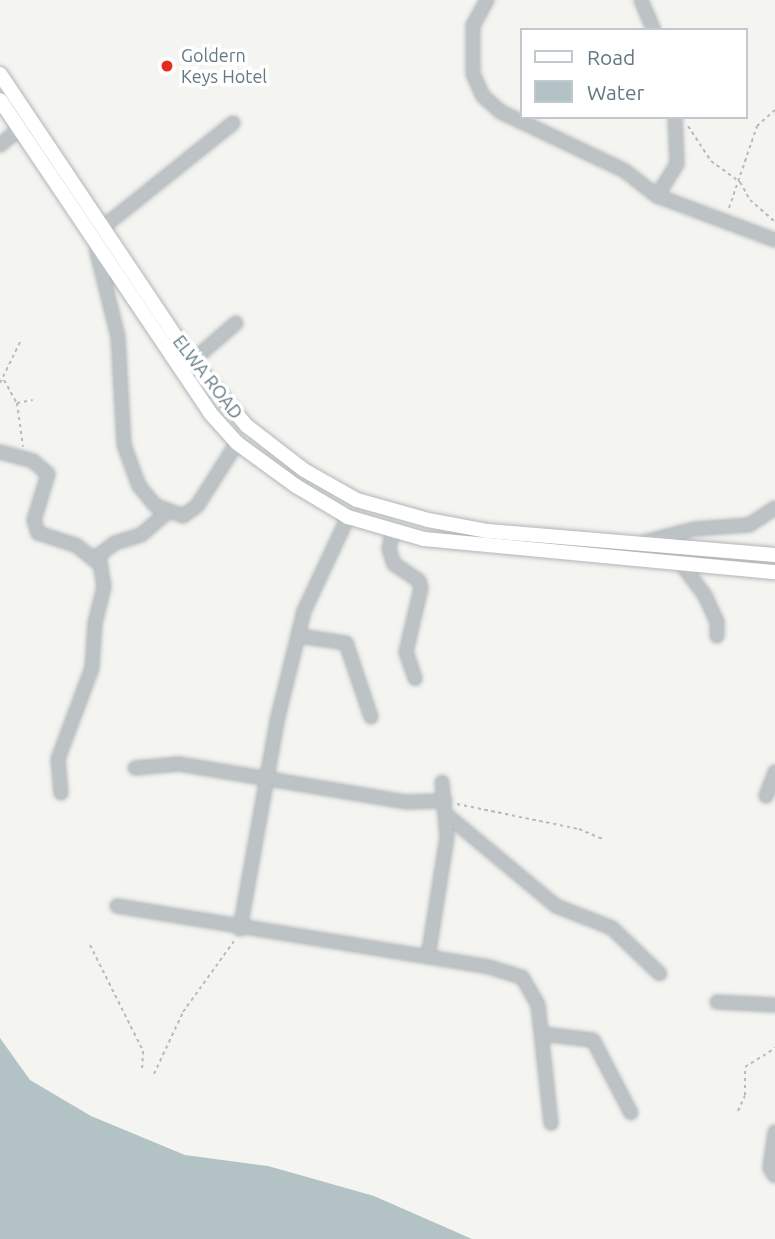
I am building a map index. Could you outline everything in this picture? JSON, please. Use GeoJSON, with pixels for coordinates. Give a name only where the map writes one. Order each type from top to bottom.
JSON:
{"type":"FeatureCollection","features":[{"type":"Feature","properties":{"kind":"main road","name":"ELWA ROAD"},"geometry":{"type":"LineString","coordinates":[[0,74],[192,361],[223,401],[270,447],[357,500],[428,520],[488,531],[775,555]]}},
{"type":"Feature","properties":{"kind":"main road","name":"ELWA ROAD"},"geometry":{"type":"LineString","coordinates":[[0,100],[179,370],[237,443],[348,517],[393,531],[487,548],[775,572]]}},
{"type":"Feature","properties":{"kind":"street"},"geometry":{"type":"LineString","coordinates":[[487,0],[473,25],[473,74],[483,96],[501,112],[625,171],[657,196],[775,240]]}},
{"type":"Feature","properties":{"kind":"street"},"geometry":{"type":"LineString","coordinates":[[641,0],[653,28]]}},
{"type":"Feature","properties":{"kind":"street"},"geometry":{"type":"LineString","coordinates":[[657,196],[677,164],[675,119]]}},
{"type":"Feature","properties":{"kind":"street"},"geometry":{"type":"LineString","coordinates":[[102,228],[233,122]]}},
{"type":"Feature","properties":{"kind":"street"},"geometry":{"type":"LineString","coordinates":[[0,145],[19,129]]}},
{"type":"Feature","properties":{"kind":"street"},"geometry":{"type":"LineString","coordinates":[[96,248],[118,337],[121,413],[130,467],[146,496],[166,513],[191,513],[237,443]]}},
{"type":"Feature","properties":{"kind":"street"},"geometry":{"type":"LineString","coordinates":[[192,361],[236,323]]}},
{"type":"Feature","properties":{"kind":"street"},"geometry":{"type":"LineString","coordinates":[[0,452],[41,465],[48,474],[34,520],[38,533],[76,545],[97,562],[104,587],[95,623],[92,668],[58,759],[61,793]]}},
{"type":"Feature","properties":{"kind":"street"},"geometry":{"type":"LineString","coordinates":[[639,543],[694,528],[749,525],[775,508]]}},
{"type":"Feature","properties":{"kind":"street"},"geometry":{"type":"LineString","coordinates":[[97,562],[106,548],[141,535],[166,513]]}},
{"type":"Feature","properties":{"kind":"street"},"geometry":{"type":"LineString","coordinates":[[240,929],[266,779],[304,611],[348,517]]}},
{"type":"Feature","properties":{"kind":"street"},"geometry":{"type":"LineString","coordinates":[[393,531],[389,550],[394,564],[419,581],[421,589],[413,606],[406,652],[415,678]]}},
{"type":"Feature","properties":{"kind":"street"},"geometry":{"type":"LineString","coordinates":[[682,565],[705,596],[717,622],[717,636]]}},
{"type":"Feature","properties":{"kind":"street"},"geometry":{"type":"LineString","coordinates":[[299,636],[346,643],[371,717]]}},
{"type":"Feature","properties":{"kind":"street"},"geometry":{"type":"LineString","coordinates":[[135,768],[179,764],[407,802],[445,801]]}},
{"type":"Feature","properties":{"kind":"street"},"geometry":{"type":"LineString","coordinates":[[766,796],[775,772]]}},
{"type":"Feature","properties":{"kind":"street"},"geometry":{"type":"LineString","coordinates":[[428,957],[444,876],[448,816],[442,782]]}},
{"type":"Feature","properties":{"kind":"street"},"geometry":{"type":"LineString","coordinates":[[448,816],[556,906],[612,928],[660,974]]}},
{"type":"Feature","properties":{"kind":"street"},"geometry":{"type":"LineString","coordinates":[[117,906],[240,929],[428,957],[522,977],[534,991],[542,1034],[551,1123]]}},
{"type":"Feature","properties":{"kind":"street"},"geometry":{"type":"LineString","coordinates":[[717,1002],[775,1005]]}},
{"type":"Feature","properties":{"kind":"street"},"geometry":{"type":"LineString","coordinates":[[542,1034],[593,1040],[631,1112]]}},
{"type":"Feature","properties":{"kind":"street"},"geometry":{"type":"LineString","coordinates":[[775,1132],[770,1168],[775,1175]]}},
{"type":"Feature","properties":{"kind":"path"},"geometry":{"type":"LineString","coordinates":[[723,222],[740,182],[757,125],[775,110]]}},
{"type":"Feature","properties":{"kind":"path"},"geometry":{"type":"LineString","coordinates":[[686,119],[711,161],[740,182],[750,200],[775,222]]}},
{"type":"Feature","properties":{"kind":"path"},"geometry":{"type":"LineString","coordinates":[[0,383],[20,341]]}},
{"type":"Feature","properties":{"kind":"path"},"geometry":{"type":"LineString","coordinates":[[4,379],[17,403],[23,428],[20,459]]}},
{"type":"Feature","properties":{"kind":"path"},"geometry":{"type":"LineString","coordinates":[[17,403],[33,400]]}},
{"type":"Feature","properties":{"kind":"path"},"geometry":{"type":"LineString","coordinates":[[445,801],[579,829],[602,838]]}},
{"type":"Feature","properties":{"kind":"path"},"geometry":{"type":"LineString","coordinates":[[154,1074],[174,1027],[207,984],[240,929]]}},
{"type":"Feature","properties":{"kind":"path"},"geometry":{"type":"LineString","coordinates":[[90,944],[142,1051],[142,1068]]}},
{"type":"Feature","properties":{"kind":"path"},"geometry":{"type":"LineString","coordinates":[[738,1111],[745,1095],[745,1067],[775,1048]]}},
{"type":"Feature","properties":{"kind":"water"},"geometry":{"type":"Polygon","coordinates":[[[0,1038],[30,1080],[91,1116],[185,1155],[268,1166],[374,1196],[472,1239],[0,1239],[0,1038]]]}},
{"type":"Feature","properties":{"kind":"place","name":"Goldern Keys Hotel"},"geometry":{"type":"Point","coordinates":[167,66]}}]}
